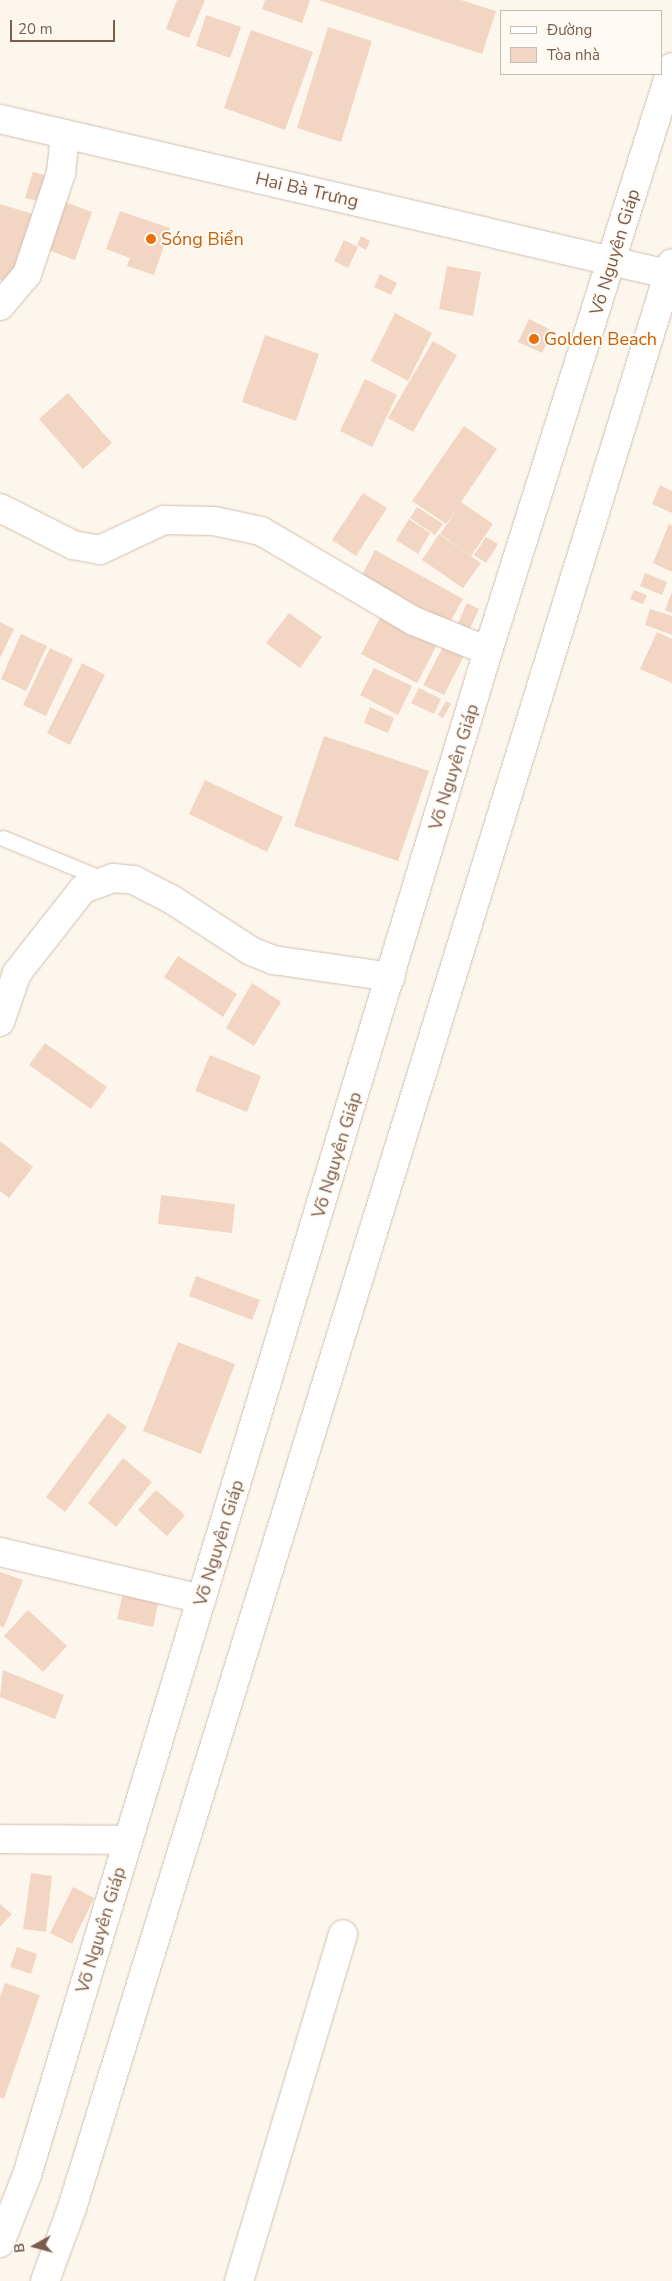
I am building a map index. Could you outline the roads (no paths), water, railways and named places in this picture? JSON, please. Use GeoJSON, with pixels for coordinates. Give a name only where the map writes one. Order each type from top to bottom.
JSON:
{"type":"FeatureCollection","features":[{"type":"Feature","properties":{"kind":"main road","name":"Võ Nguyên Giáp"},"geometry":{"type":"LineString","coordinates":[[0,2243],[27,2175],[391,977],[488,651],[613,260],[672,67]]}},
{"type":"Feature","properties":{"kind":"main road","name":"Hai Bà Trưng"},"geometry":{"type":"LineString","coordinates":[[0,119],[613,260],[671,271]]}},
{"type":"Feature","properties":{"kind":"main road"},"geometry":{"type":"LineString","coordinates":[[0,306],[27,274],[61,173],[65,134]]}},
{"type":"Feature","properties":{"kind":"main road"},"geometry":{"type":"LineString","coordinates":[[45,2281],[72,2208],[671,271]]}},
{"type":"Feature","properties":{"kind":"main road"},"geometry":{"type":"LineString","coordinates":[[0,508],[73,545],[100,550],[164,520],[214,521],[261,531],[414,621],[488,651]]}},
{"type":"Feature","properties":{"kind":"main road"},"geometry":{"type":"LineString","coordinates":[[0,1022],[8,974],[83,889],[103,879],[134,880],[273,960],[391,977]]}},
{"type":"Feature","properties":{"kind":"main road"},"geometry":{"type":"LineString","coordinates":[[0,1552],[202,1600]]}},
{"type":"Feature","properties":{"kind":"main road"},"geometry":{"type":"LineString","coordinates":[[0,1839],[128,1840]]}},
{"type":"Feature","properties":{"kind":"main road"},"geometry":{"type":"LineString","coordinates":[[239,2281],[343,1934]]}},
{"type":"Feature","properties":{"kind":"lane"},"geometry":{"type":"LineString","coordinates":[[4,838],[103,879]]}},
{"type":"Feature","properties":{"kind":"place","name":"Sóng Biển"},"geometry":{"type":"Point","coordinates":[151,239]}},
{"type":"Feature","properties":{"kind":"place","name":"Golden Beach"},"geometry":{"type":"Point","coordinates":[534,339]}}]}
